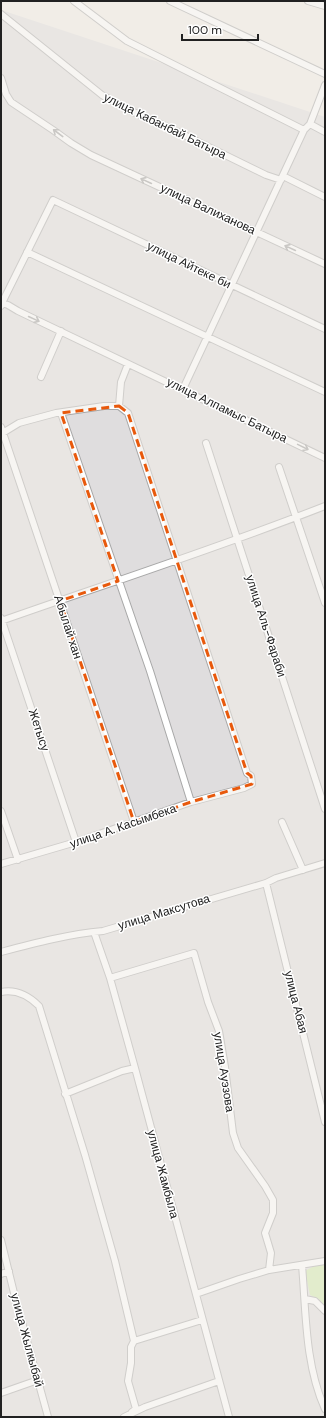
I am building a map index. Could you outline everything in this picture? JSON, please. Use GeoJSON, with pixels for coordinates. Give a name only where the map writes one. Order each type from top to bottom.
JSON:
{"type":"FeatureCollection","features":[{"type":"Feature","properties":{"kind":"street"},"geometry":{"type":"LineString","coordinates":[[74,1],[127,41],[304,130]]}},
{"type":"Feature","properties":{"kind":"street"},"geometry":{"type":"LineString","coordinates":[[170,1],[325,74]]}},
{"type":"Feature","properties":{"kind":"street"},"geometry":{"type":"LineString","coordinates":[[308,1],[325,6]]}},
{"type":"Feature","properties":{"kind":"street","name":"улица Кабанбай Батыра"},"geometry":{"type":"LineString","coordinates":[[1,14],[102,95],[131,111],[170,128],[266,175],[282,178],[325,197]]}},
{"type":"Feature","properties":{"kind":"street","name":"улица Валиханова"},"geometry":{"type":"LineString","coordinates":[[1,78],[6,94],[11,102],[91,155],[325,264]]}},
{"type":"Feature","properties":{"kind":"street"},"geometry":{"type":"LineString","coordinates":[[183,389],[304,130],[310,124],[325,85]]}},
{"type":"Feature","properties":{"kind":"street"},"geometry":{"type":"LineString","coordinates":[[310,124],[325,132]]}},
{"type":"Feature","properties":{"kind":"street","name":"улица Айтеке би"},"geometry":{"type":"LineString","coordinates":[[27,252],[53,200],[325,329]]}},
{"type":"Feature","properties":{"kind":"street"},"geometry":{"type":"LineString","coordinates":[[1,305],[27,252],[325,392]]}},
{"type":"Feature","properties":{"kind":"street","name":"улица Алпамыс Батыра"},"geometry":{"type":"LineString","coordinates":[[1,305],[8,305],[325,458]]}},
{"type":"Feature","properties":{"kind":"street"},"geometry":{"type":"LineString","coordinates":[[41,377],[61,331]]}},
{"type":"Feature","properties":{"kind":"street"},"geometry":{"type":"LineString","coordinates":[[119,406],[121,382],[128,364]]}},
{"type":"Feature","properties":{"kind":"street"},"geometry":{"type":"LineString","coordinates":[[2,431],[19,423],[61,412],[104,406],[119,406],[128,412],[177,561]]}},
{"type":"Feature","properties":{"kind":"street"},"geometry":{"type":"LineString","coordinates":[[61,412],[150,671],[191,802]]}},
{"type":"Feature","properties":{"kind":"street","name":"Абылай хан"},"geometry":{"type":"LineString","coordinates":[[2,431],[134,822]]}},
{"type":"Feature","properties":{"kind":"street","name":"улица Аль-Фараби"},"geometry":{"type":"LineString","coordinates":[[206,443],[325,809]]}},
{"type":"Feature","properties":{"kind":"street"},"geometry":{"type":"LineString","coordinates":[[279,467],[325,603]]}},
{"type":"Feature","properties":{"kind":"street"},"geometry":{"type":"LineString","coordinates":[[1,620],[177,561],[325,506]]}},
{"type":"Feature","properties":{"kind":"street","name":"улица А. Касымбека"},"geometry":{"type":"LineString","coordinates":[[1,864],[76,842],[191,802],[244,788],[252,784],[251,776],[247,772],[177,561]]}},
{"type":"Feature","properties":{"kind":"street","name":"Жетысу"},"geometry":{"type":"LineString","coordinates":[[1,620],[76,842]]}},
{"type":"Feature","properties":{"kind":"street"},"geometry":{"type":"LineString","coordinates":[[1,810],[18,860]]}},
{"type":"Feature","properties":{"kind":"street"},"geometry":{"type":"LineString","coordinates":[[282,822],[303,870]]}},
{"type":"Feature","properties":{"kind":"street","name":"улица Максутова"},"geometry":{"type":"LineString","coordinates":[[1,952],[85,932],[104,931],[266,883],[276,878],[325,863]]}},
{"type":"Feature","properties":{"kind":"street","name":"улица Абая"},"geometry":{"type":"LineString","coordinates":[[266,883],[325,1122]]}},
{"type":"Feature","properties":{"kind":"street","name":"улица Жамбыла"},"geometry":{"type":"LineString","coordinates":[[94,932],[110,978],[229,1417]]}},
{"type":"Feature","properties":{"kind":"street","name":"улица Ауэзова"},"geometry":{"type":"LineString","coordinates":[[110,978],[194,952],[208,1002],[219,1031],[233,1133],[238,1148],[273,1200],[273,1213],[265,1233],[270,1253],[269,1270]]}},
{"type":"Feature","properties":{"kind":"street"},"geometry":{"type":"LineString","coordinates":[[1,992],[18,992],[32,999],[39,1006],[85,1155],[113,1254],[134,1341],[131,1347],[131,1362],[128,1381],[136,1409],[130,1415]]}},
{"type":"Feature","properties":{"kind":"street"},"geometry":{"type":"LineString","coordinates":[[65,1094],[135,1068]]}},
{"type":"Feature","properties":{"kind":"street","name":"улица Жылкыбай"},"geometry":{"type":"LineString","coordinates":[[1,1240],[48,1417]]}},
{"type":"Feature","properties":{"kind":"street"},"geometry":{"type":"LineString","coordinates":[[196,1294],[269,1270],[325,1260]]}},
{"type":"Feature","properties":{"kind":"street"},"geometry":{"type":"LineString","coordinates":[[302,1265],[308,1341],[315,1383],[325,1409]]}},
{"type":"Feature","properties":{"kind":"street"},"geometry":{"type":"LineString","coordinates":[[1,1274],[9,1272]]}},
{"type":"Feature","properties":{"kind":"street"},"geometry":{"type":"LineString","coordinates":[[305,1299],[315,1301],[325,1311]]}},
{"type":"Feature","properties":{"kind":"street"},"geometry":{"type":"LineString","coordinates":[[134,1341],[202,1320]]}},
{"type":"Feature","properties":{"kind":"street"},"geometry":{"type":"LineString","coordinates":[[1,1393],[38,1380]]}},
{"type":"Feature","properties":{"kind":"street"},"geometry":{"type":"LineString","coordinates":[[124,1417],[169,1398],[219,1381]]}},
{"type":"Feature","properties":{"kind":"highlighted area"},"geometry":{"type":"Polygon","coordinates":[[[119,406],[128,413],[247,773],[251,776],[252,784],[191,802],[134,822],[60,601],[118,581],[61,413],[119,406]]]}},
{"type":"Feature","properties":{"kind":"shaded area"},"geometry":{"type":"Polygon","coordinates":[[[1,10],[325,117],[325,1417],[1,1417],[1,10]]]}},
{"type":"Feature","properties":{"kind":"green space"},"geometry":{"type":"Polygon","coordinates":[[[325,1264],[325,1306],[319,1299],[310,1295],[305,1271],[316,1265],[325,1264]]]}}]}
